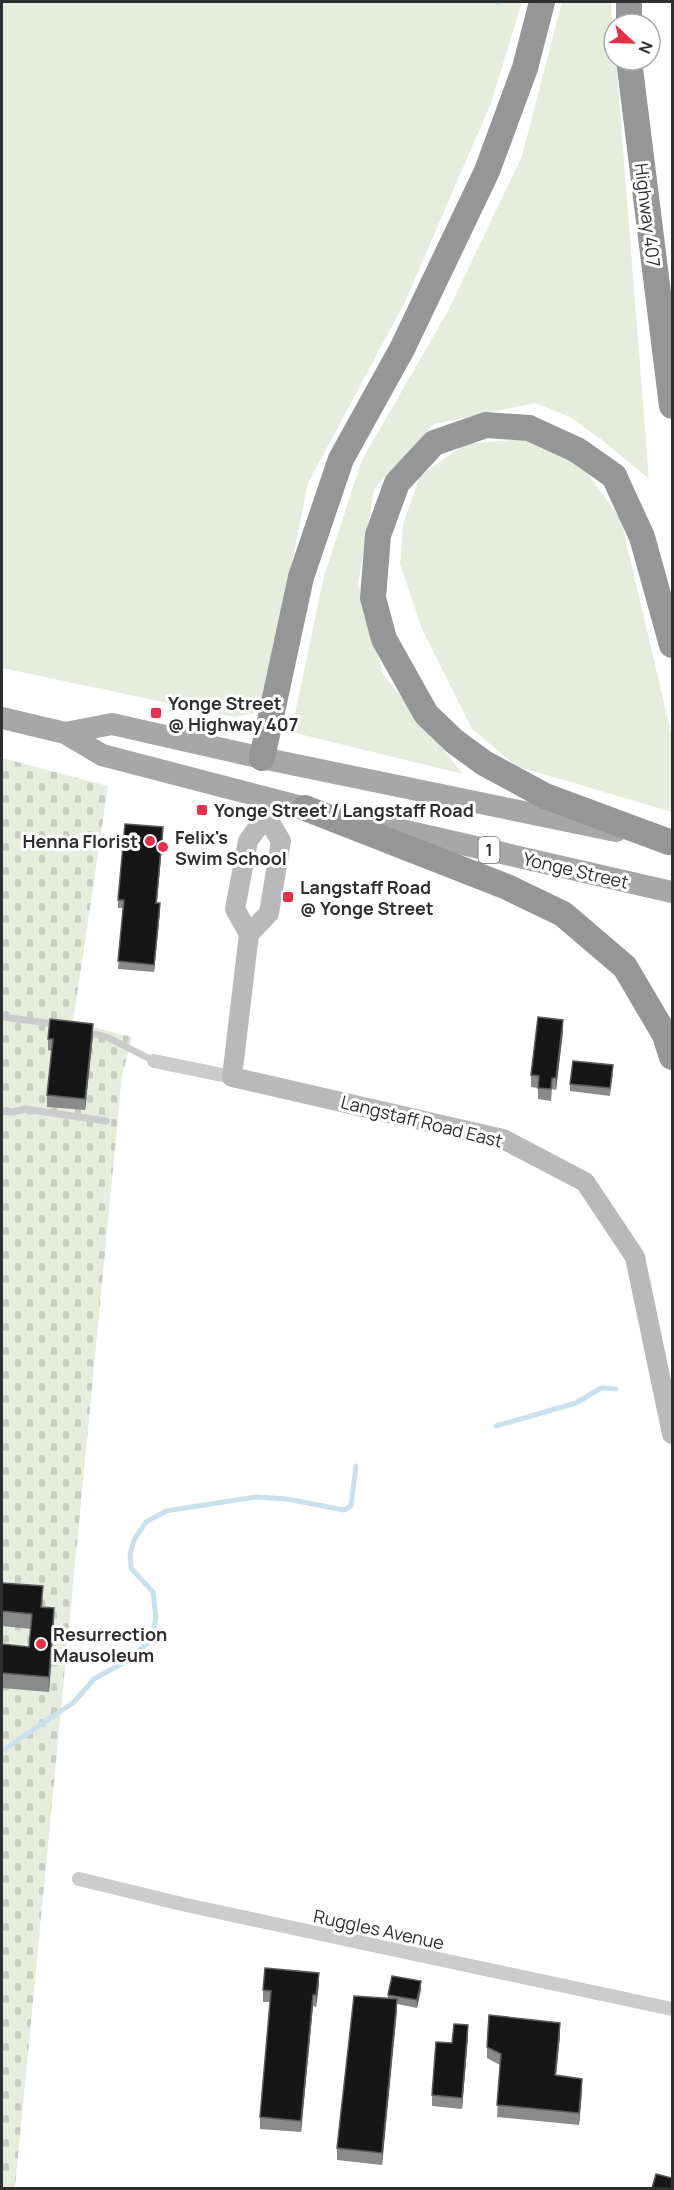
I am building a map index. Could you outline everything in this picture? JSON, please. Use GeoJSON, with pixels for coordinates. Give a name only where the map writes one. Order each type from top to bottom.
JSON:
{"type":"FeatureCollection","features":[{"type":"Feature","properties":{"kind":"highway"},"geometry":{"type":"LineString","coordinates":[[262,758],[301,577],[341,459],[402,349],[487,171],[525,68],[542,2]]}},
{"type":"Feature","properties":{"kind":"highway","name":"Highway 407"},"geometry":{"type":"LineString","coordinates":[[630,72],[672,406]]}},
{"type":"Feature","properties":{"kind":"highway"},"geometry":{"type":"LineString","coordinates":[[671,842],[545,796],[484,763],[454,741],[426,714],[384,639],[373,598],[378,535],[397,483],[434,443],[486,425],[529,428],[577,450],[614,476],[642,537],[672,645]]}},
{"type":"Feature","properties":{"kind":"highway"},"geometry":{"type":"LineString","coordinates":[[305,808],[507,887],[563,914],[625,968],[665,1035],[672,1057]]}},
{"type":"Feature","properties":{"kind":"main road","name":"Yonge Street"},"geometry":{"type":"LineString","coordinates":[[2,718],[65,733],[102,755],[266,807],[305,808],[672,892]]}},
{"type":"Feature","properties":{"kind":"main road","name":"Yonge Street"},"geometry":{"type":"LineString","coordinates":[[65,733],[112,724],[262,758],[671,842]]}},
{"type":"Feature","properties":{"kind":"main road"},"geometry":{"type":"LineString","coordinates":[[262,758],[266,807]]}},
{"type":"Feature","properties":{"kind":"street"},"geometry":{"type":"LineString","coordinates":[[232,1077],[249,934],[235,909],[248,841],[266,807]]}},
{"type":"Feature","properties":{"kind":"street"},"geometry":{"type":"LineString","coordinates":[[249,934],[269,913],[280,841],[266,807]]}},
{"type":"Feature","properties":{"kind":"street","name":"Langstaff Road East"},"geometry":{"type":"LineString","coordinates":[[153,1061],[503,1139],[585,1182],[635,1257],[672,1434]]}},
{"type":"Feature","properties":{"kind":"street","name":"Ruggles Avenue"},"geometry":{"type":"LineString","coordinates":[[79,1879],[186,1905],[672,2009]]}},
{"type":"Feature","properties":{"kind":"lane"},"geometry":{"type":"LineString","coordinates":[[2,1017],[64,1026]]}},
{"type":"Feature","properties":{"kind":"lane"},"geometry":{"type":"LineString","coordinates":[[75,1029],[109,1038],[153,1061]]}},
{"type":"Feature","properties":{"kind":"lane"},"geometry":{"type":"LineString","coordinates":[[2,1111],[13,1112],[25,1109],[106,1121]]}},
{"type":"Feature","properties":{"kind":"green space"},"geometry":{"type":"Polygon","coordinates":[[[2,2],[522,2],[491,103],[405,302],[308,483],[266,692],[256,713],[234,717],[2,668],[2,2]]]}},
{"type":"Feature","properties":{"kind":"green space"},"geometry":{"type":"Polygon","coordinates":[[[562,2],[611,2],[612,12],[602,12],[602,72],[617,72],[649,479],[570,417],[535,403],[434,424],[374,489],[358,584],[383,674],[463,774],[291,732],[324,576],[362,460],[448,311],[522,156],[562,2]]]}},
{"type":"Feature","properties":{"kind":"green space"},"geometry":{"type":"Polygon","coordinates":[[[524,439],[581,464],[621,520],[672,737],[672,812],[516,766],[472,729],[422,629],[400,564],[403,524],[420,476],[465,444],[524,439]]]}},
{"type":"Feature","properties":{"kind":"green space"},"geometry":{"type":"Polygon","coordinates":[[[2,758],[108,786],[73,1022],[132,1037],[122,1076],[15,2188],[2,2188],[2,758]]]}},
{"type":"Feature","properties":{"kind":"building"},"geometry":{"type":"Polygon","coordinates":[[[125,824],[163,827],[156,903],[160,903],[154,965],[118,961],[124,900],[118,900],[125,824]]]}},
{"type":"Feature","properties":{"kind":"building"},"geometry":{"type":"Polygon","coordinates":[[[538,1017],[563,1020],[556,1078],[552,1078],[551,1089],[538,1088],[539,1076],[531,1075],[538,1017]]]}},
{"type":"Feature","properties":{"kind":"building"},"geometry":{"type":"Polygon","coordinates":[[[50,1019],[93,1024],[85,1099],[47,1095],[53,1039],[48,1039],[50,1019]]]}},
{"type":"Feature","properties":{"kind":"building"},"geometry":{"type":"Polygon","coordinates":[[[573,1061],[613,1065],[610,1088],[570,1084],[573,1061]]]}},
{"type":"Feature","properties":{"kind":"building","name":"Resurrection Mausoleum"},"geometry":{"type":"Polygon","coordinates":[[[2,1583],[43,1586],[41,1607],[54,1608],[49,1677],[2,1673],[2,1644],[29,1647],[32,1614],[2,1611],[2,1583]]]}},
{"type":"Feature","properties":{"kind":"building"},"geometry":{"type":"Polygon","coordinates":[[[265,1968],[319,1973],[316,1995],[313,1995],[301,2121],[260,2117],[271,1991],[263,1990],[265,1968]]]}},
{"type":"Feature","properties":{"kind":"building"},"geometry":{"type":"Polygon","coordinates":[[[392,1976],[421,1981],[417,2000],[388,1995],[392,1976]]]}},
{"type":"Feature","properties":{"kind":"building"},"geometry":{"type":"Polygon","coordinates":[[[354,1996],[397,1999],[382,2153],[337,2148],[354,1996]]]}},
{"type":"Feature","properties":{"kind":"building"},"geometry":{"type":"Polygon","coordinates":[[[489,2015],[560,2023],[555,2075],[582,2079],[579,2113],[497,2105],[501,2054],[487,2047],[489,2015]]]}},
{"type":"Feature","properties":{"kind":"building"},"geometry":{"type":"Polygon","coordinates":[[[454,2024],[468,2025],[462,2098],[432,2095],[436,2042],[452,2043],[454,2024]]]}},
{"type":"Feature","properties":{"kind":"building"},"geometry":{"type":"Polygon","coordinates":[[[656,2174],[672,2178],[672,2188],[652,2188],[656,2174]]]}},
{"type":"Feature","properties":{"kind":"waterway"},"geometry":{"type":"LineString","coordinates":[[496,1426],[576,1403],[601,1388],[616,1389]]}},
{"type":"Feature","properties":{"kind":"waterway"},"geometry":{"type":"LineString","coordinates":[[2,1751],[74,1702],[94,1679],[128,1660],[152,1639],[156,1617],[153,1592],[131,1568],[130,1554],[134,1540],[146,1522],[166,1511],[256,1497],[287,1499],[344,1510],[351,1506],[356,1466]]}},
{"type":"Feature","properties":{"kind":"place","name":"Yonge Street @ Highway 407"},"geometry":{"type":"Point","coordinates":[156,713]}},
{"type":"Feature","properties":{"kind":"place","name":"Yonge Street / Langstaff Road"},"geometry":{"type":"Point","coordinates":[202,810]}},
{"type":"Feature","properties":{"kind":"place","name":"Henna Florist"},"geometry":{"type":"Point","coordinates":[150,841]}},
{"type":"Feature","properties":{"kind":"place","name":"Felix's Swim School"},"geometry":{"type":"Point","coordinates":[163,847]}},
{"type":"Feature","properties":{"kind":"place","name":"Langstaff Road @ Yonge Street"},"geometry":{"type":"Point","coordinates":[288,897]}},
{"type":"Feature","properties":{"kind":"place","name":"Resurrection Mausoleum"},"geometry":{"type":"Point","coordinates":[41,1644]}}]}
